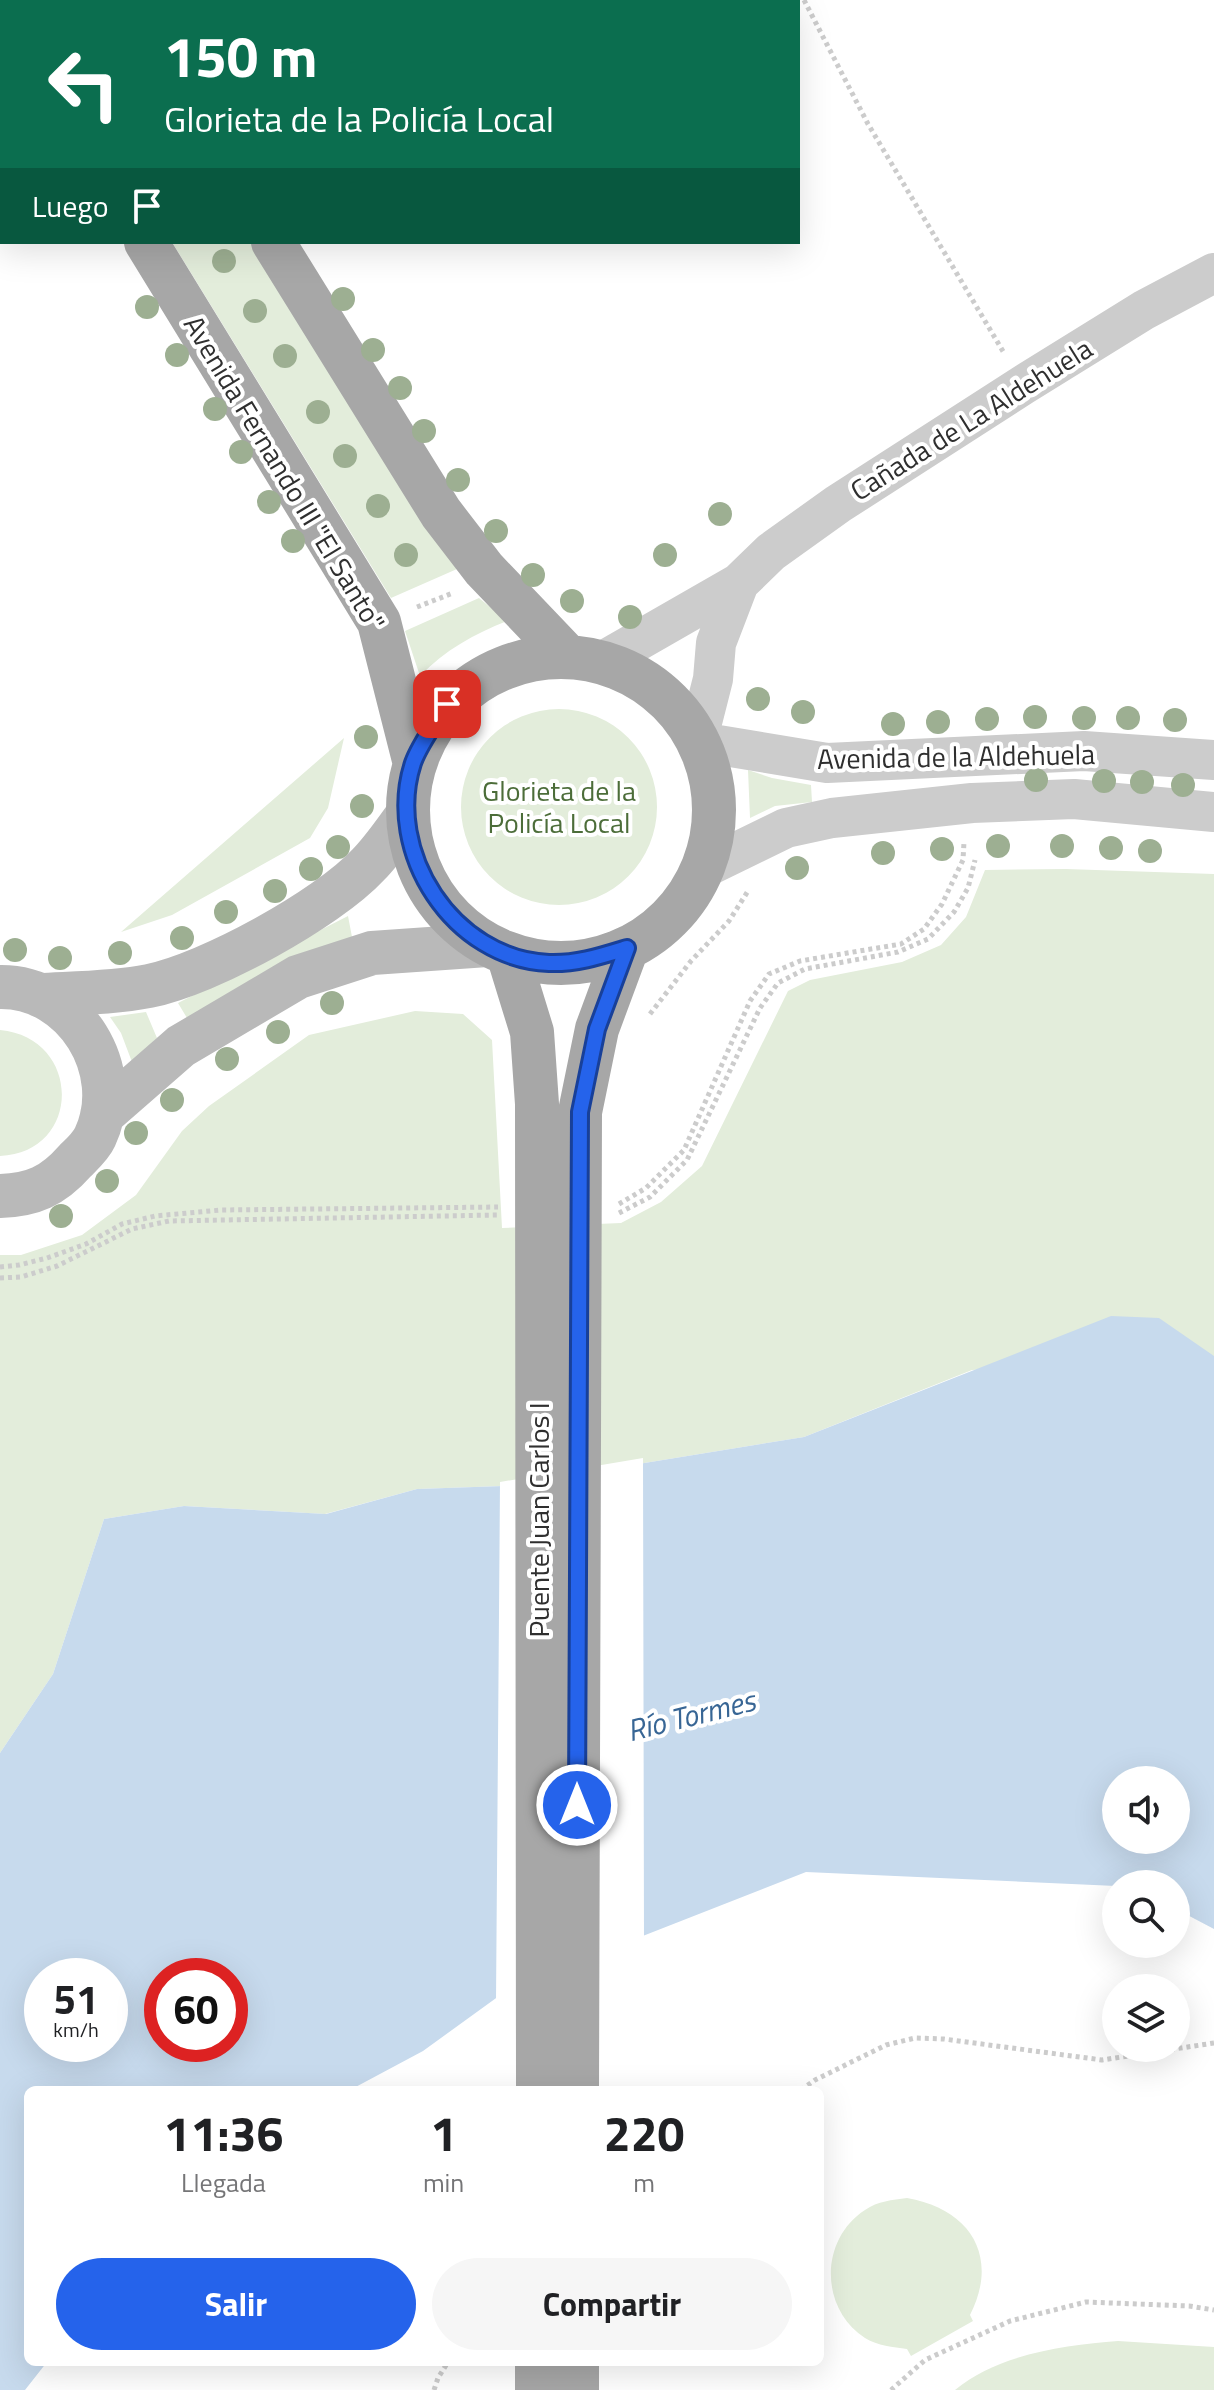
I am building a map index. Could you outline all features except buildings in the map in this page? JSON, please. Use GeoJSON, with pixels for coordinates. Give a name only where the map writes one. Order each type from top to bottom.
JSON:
{"type":"FeatureCollection","features":[{"type":"Feature","properties":{"kind":"main road","name":"Avenida Fernando III \"El Santo\""},"geometry":{"type":"LineString","coordinates":[[147,244],[379,622],[414,760]]}},
{"type":"Feature","properties":{"kind":"main road"},"geometry":{"type":"LineString","coordinates":[[102,1115],[181,1046],[298,977],[372,953],[497,950],[547,963],[588,961],[627,948],[659,928],[685,901],[704,868],[714,826],[713,783],[699,740],[654,687],[585,658],[484,569],[441,513],[274,244]]}},
{"type":"Feature","properties":{"kind":"main road"},"geometry":{"type":"LineString","coordinates":[[497,950],[445,912],[417,868],[406,817],[407,789],[414,760],[447,704],[502,667],[585,658]]}},
{"type":"Feature","properties":{"kind":"main road"},"geometry":{"type":"LineString","coordinates":[[20,991],[126,990],[153,985],[205,967],[327,901],[368,865],[406,817]]}},
{"type":"Feature","properties":{"kind":"main road","name":"Puente Juan Carlos I"},"geometry":{"type":"LineString","coordinates":[[577,2086],[580,1112],[597,1029],[627,948]]}},
{"type":"Feature","properties":{"kind":"main road","name":"Puente Juan Carlos I"},"geometry":{"type":"LineString","coordinates":[[497,950],[532,1032],[537,1104],[538,2086]]}},
{"type":"Feature","properties":{"kind":"main road"},"geometry":{"type":"LineString","coordinates":[[0,1196],[24,1195],[59,1179],[94,1140],[102,1115],[103,1070],[89,1037],[69,1013],[20,991]]}},
{"type":"Feature","properties":{"kind":"main road"},"geometry":{"type":"LineString","coordinates":[[537,2366],[537,2390]]}},
{"type":"Feature","properties":{"kind":"main road"},"geometry":{"type":"LineString","coordinates":[[577,2366],[577,2390]]}},
{"type":"Feature","properties":{"kind":"street","name":"Cañada de La Aldehuela"},"geometry":{"type":"LineString","coordinates":[[585,658],[739,583],[771,552],[838,504],[1144,310],[1214,273]]}},
{"type":"Feature","properties":{"kind":"street","name":"Cañada de La Aldehuela"},"geometry":{"type":"LineString","coordinates":[[699,740],[713,679],[716,643],[739,583]]}},
{"type":"Feature","properties":{"kind":"street","name":"Avenida de la Aldehuela"},"geometry":{"type":"LineString","coordinates":[[699,740],[827,763],[1084,751],[1214,760]]}},
{"type":"Feature","properties":{"kind":"street","name":"Avenida de la Aldehuela"},"geometry":{"type":"LineString","coordinates":[[704,868],[786,828],[847,816],[972,803],[1074,799],[1214,812]]}},
{"type":"Feature","properties":{"kind":"path"},"geometry":{"type":"LineString","coordinates":[[804,0],[868,124],[1023,385]]}},
{"type":"Feature","properties":{"kind":"path"},"geometry":{"type":"LineString","coordinates":[[412,609],[459,588]]}},
{"type":"Feature","properties":{"kind":"path"},"geometry":{"type":"LineString","coordinates":[[647,1019],[691,961],[729,921],[754,882]]}},
{"type":"Feature","properties":{"kind":"path"},"geometry":{"type":"LineString","coordinates":[[807,2086],[886,2045],[915,2038],[1102,2060],[1214,2043]]}},
{"type":"Feature","properties":{"kind":"path"},"geometry":{"type":"LineString","coordinates":[[891,2390],[925,2360],[996,2327],[1086,2302],[1189,2306],[1214,2310]]}},
{"type":"Feature","properties":{"kind":"path"},"geometry":{"type":"LineString","coordinates":[[434,2390],[446,2366]]}},
{"type":"Feature","properties":{"kind":"green space"},"geometry":{"type":"Polygon","coordinates":[[[173,244],[254,244],[457,569],[391,598],[173,244]]]}},
{"type":"Feature","properties":{"kind":"green space"},"geometry":{"type":"Polygon","coordinates":[[[479,598],[507,621],[460,644],[420,676],[405,631],[479,598]]]}},
{"type":"Feature","properties":{"kind":"green space","name":"Glorieta de la Policía Local"},"geometry":{"type":"Polygon","coordinates":[[[559,709],[597,716],[614,725],[628,738],[641,752],[650,769],[657,807],[650,845],[641,862],[628,876],[614,889],[597,898],[559,905],[521,898],[504,889],[490,876],[477,862],[468,845],[461,807],[468,769],[477,752],[490,738],[504,725],[521,716],[559,709]]]}},
{"type":"Feature","properties":{"kind":"green space"},"geometry":{"type":"Polygon","coordinates":[[[344,738],[328,808],[310,838],[172,915],[121,932],[344,738]]]}},
{"type":"Feature","properties":{"kind":"green space"},"geometry":{"type":"Polygon","coordinates":[[[748,770],[811,785],[812,802],[775,806],[750,818],[748,770]]]}},
{"type":"Feature","properties":{"kind":"green space"},"geometry":{"type":"Polygon","coordinates":[[[1066,869],[1214,874],[1214,1356],[972,1370],[804,1437],[503,1486],[417,1489],[325,1514],[184,1506],[104,1519],[53,1674],[0,1753],[0,1255],[21,1255],[82,1235],[136,1195],[182,1131],[209,1106],[309,1035],[415,1011],[463,1014],[492,1040],[502,1228],[621,1223],[661,1202],[702,1166],[788,991],[810,980],[902,962],[941,945],[966,917],[985,870],[1066,869]]]}},
{"type":"Feature","properties":{"kind":"green space"},"geometry":{"type":"Polygon","coordinates":[[[348,916],[352,937],[187,1018],[178,1003],[348,916]]]}},
{"type":"Feature","properties":{"kind":"green space"},"geometry":{"type":"Polygon","coordinates":[[[146,1012],[157,1038],[132,1062],[121,1033],[110,1017],[146,1012]]]}},
{"type":"Feature","properties":{"kind":"green space"},"geometry":{"type":"Polygon","coordinates":[[[0,1030],[27,1038],[47,1053],[58,1073],[62,1095],[58,1117],[46,1136],[27,1150],[0,1156],[0,1030]]]}},
{"type":"Feature","properties":{"kind":"green space"},"geometry":{"type":"Polygon","coordinates":[[[907,2198],[929,2204],[963,2224],[980,2255],[982,2273],[970,2315],[973,2321],[911,2356],[907,2349],[870,2341],[850,2325],[839,2309],[831,2274],[833,2255],[850,2223],[875,2205],[907,2198]]]}},
{"type":"Feature","properties":{"kind":"green space"},"geometry":{"type":"Polygon","coordinates":[[[1118,2341],[1214,2347],[1214,2390],[955,2390],[972,2378],[1011,2360],[1076,2345],[1118,2341]]]}},
{"type":"Feature","properties":{"kind":"water","name":"Río Tormes"},"geometry":{"type":"Polygon","coordinates":[[[1111,1316],[1159,1318],[1214,1356],[1214,1929],[1190,1916],[1190,1870],[1102,1870],[1102,1885],[806,1872],[510,1988],[423,2051],[357,2086],[24,2086],[24,2366],[44,2366],[25,2390],[0,2390],[0,1753],[53,1674],[104,1519],[184,1506],[326,1514],[417,1489],[503,1486],[804,1437],[1111,1316]]]}},
{"type":"Feature","properties":{"kind":"pier"},"geometry":{"type":"Polygon","coordinates":[[[643,1458],[644,1940],[512,1991],[496,2002],[500,1482],[643,1458]]]}},
{"type":"Feature","properties":{"kind":"route"},"geometry":{"type":"LineString","coordinates":[[447,704],[414,760],[407,789],[406,817],[417,868],[445,912],[487,945],[508,954],[547,963],[588,961],[627,948],[597,1029],[580,1112],[577,1805]]}}]}
